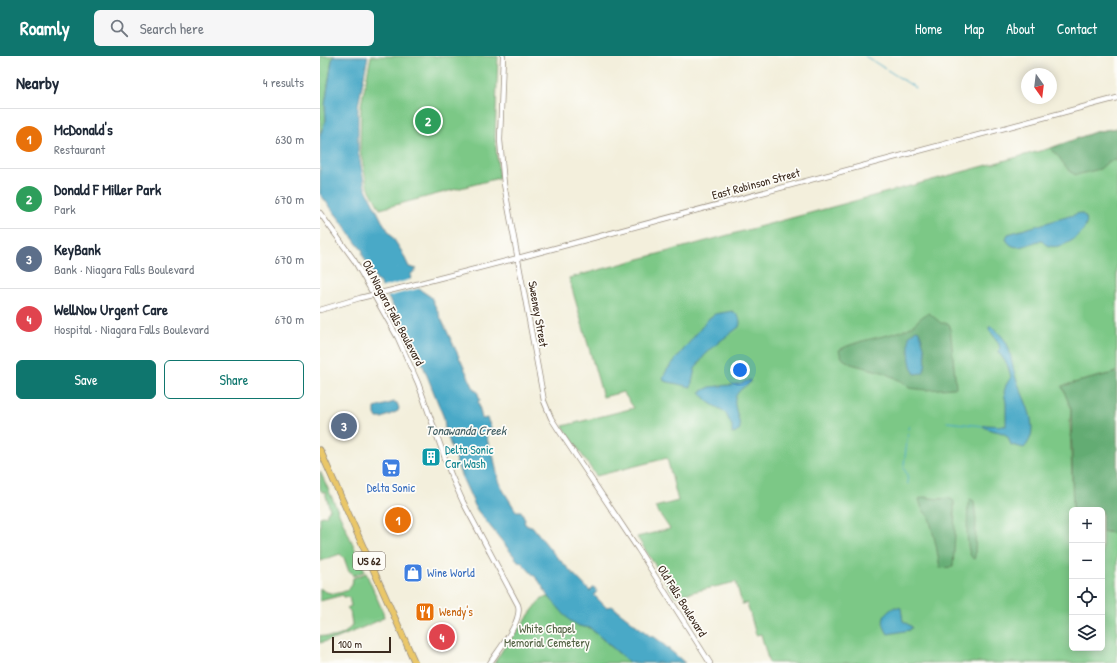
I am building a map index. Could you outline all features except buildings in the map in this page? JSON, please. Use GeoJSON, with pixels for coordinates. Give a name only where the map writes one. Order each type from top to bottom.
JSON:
{"type":"FeatureCollection","features":[{"type":"Feature","properties":{"kind":"main road","name":"US 62"},"geometry":{"type":"LineString","coordinates":[[320,450],[414,663]]}},
{"type":"Feature","properties":{"kind":"street","name":"Sweeney Street"},"geometry":{"type":"LineString","coordinates":[[503,56],[500,140],[504,184],[544,401],[551,418],[638,549]]}},
{"type":"Feature","properties":{"kind":"street","name":"East Robinson Street"},"geometry":{"type":"LineString","coordinates":[[320,310],[360,298],[518,258],[1117,98]]}},
{"type":"Feature","properties":{"kind":"street","name":"Old Niagara Falls Boulevard"},"geometry":{"type":"LineString","coordinates":[[320,214],[354,260],[398,338],[418,383],[451,474],[463,502],[517,602],[519,613],[516,622],[490,663]]}},
{"type":"Feature","properties":{"kind":"street","name":"Old Falls Boulevard"},"geometry":{"type":"LineString","coordinates":[[638,549],[710,663]]}},
{"type":"Feature","properties":{"kind":"green space"},"geometry":{"type":"Polygon","coordinates":[[[320,56],[334,56],[332,60],[325,105],[326,120],[320,135],[320,56]]]}},
{"type":"Feature","properties":{"kind":"green space"},"geometry":{"type":"Polygon","coordinates":[[[371,56],[498,56],[495,138],[499,178],[380,209],[367,185],[360,150],[361,105],[371,56]]]}},
{"type":"Feature","properties":{"kind":"green space"},"geometry":{"type":"Polygon","coordinates":[[[1117,128],[1117,372],[1062,386],[1071,408],[1070,424],[1073,507],[1069,507],[1069,651],[1105,651],[1105,532],[1117,534],[1117,663],[769,663],[761,634],[756,635],[747,603],[742,604],[736,582],[675,596],[637,537],[670,529],[655,507],[678,501],[667,458],[596,476],[563,426],[634,408],[623,392],[603,397],[569,278],[1051,148],[1095,132],[1117,128]]]}},
{"type":"Feature","properties":{"kind":"green space"},"geometry":{"type":"Polygon","coordinates":[[[1117,128],[1117,160],[1109,161],[1100,169],[1076,175],[1068,170],[1051,148],[1095,132],[1117,128]]]}},
{"type":"Feature","properties":{"kind":"green space"},"geometry":{"type":"Polygon","coordinates":[[[929,313],[941,323],[948,323],[950,326],[956,387],[954,388],[926,390],[909,388],[903,382],[882,372],[851,364],[843,359],[840,354],[839,350],[847,346],[908,329],[922,316],[929,313]]]}},
{"type":"Feature","properties":{"kind":"green space"},"geometry":{"type":"Polygon","coordinates":[[[1117,372],[1117,534],[1105,532],[1105,507],[1073,507],[1071,409],[1062,386],[1117,372]]]}},
{"type":"Feature","properties":{"kind":"green space"},"geometry":{"type":"Polygon","coordinates":[[[320,471],[365,571],[353,576],[351,572],[349,572],[344,558],[340,554],[320,561],[320,517],[327,515],[327,512],[330,510],[325,492],[322,492],[320,489],[320,471]]]}},
{"type":"Feature","properties":{"kind":"green space"},"geometry":{"type":"Polygon","coordinates":[[[924,497],[938,499],[949,498],[954,501],[955,534],[953,567],[940,568],[929,517],[922,509],[919,499],[924,497]]]}},
{"type":"Feature","properties":{"kind":"green space"},"geometry":{"type":"Polygon","coordinates":[[[970,499],[974,501],[976,521],[974,559],[971,556],[968,542],[967,525],[968,504],[970,499]]]}},
{"type":"Feature","properties":{"kind":"green space"},"geometry":{"type":"Polygon","coordinates":[[[366,573],[384,617],[338,638],[320,643],[320,635],[329,637],[338,636],[350,628],[352,624],[350,611],[347,608],[351,606],[349,597],[344,597],[343,595],[320,601],[320,588],[324,591],[332,593],[345,591],[352,585],[353,578],[366,573]]]}},
{"type":"Feature","properties":{"kind":"green space","name":"White Chapel Memorial Cemetery"},"geometry":{"type":"Polygon","coordinates":[[[549,597],[579,626],[590,628],[630,663],[494,663],[505,646],[542,598],[549,597]]]}},
{"type":"Feature","properties":{"kind":"water","name":"Tonawanda Creek"},"geometry":{"type":"Polygon","coordinates":[[[334,56],[368,56],[358,106],[358,151],[365,187],[382,221],[402,252],[409,267],[417,269],[411,274],[410,283],[431,297],[475,391],[477,391],[480,400],[478,401],[482,419],[487,418],[492,430],[486,433],[490,452],[493,454],[498,478],[503,490],[516,511],[521,511],[525,519],[524,522],[527,526],[532,526],[554,554],[590,591],[594,587],[597,591],[594,595],[606,607],[612,606],[650,636],[656,638],[685,663],[630,663],[590,628],[579,626],[569,620],[549,597],[539,581],[522,563],[518,561],[477,510],[461,475],[445,429],[444,418],[422,363],[419,362],[401,320],[362,254],[363,251],[320,194],[320,135],[326,120],[325,105],[332,60],[334,56]]]}},
{"type":"Feature","properties":{"kind":"water"},"geometry":{"type":"Polygon","coordinates":[[[1080,213],[1086,218],[1086,224],[1076,238],[1067,243],[1058,246],[1049,246],[1042,241],[1038,241],[1024,246],[1015,247],[1008,243],[1006,238],[1008,234],[1080,213]]]}},
{"type":"Feature","properties":{"kind":"water"},"geometry":{"type":"Polygon","coordinates":[[[732,311],[739,318],[739,327],[719,342],[704,356],[695,369],[691,387],[664,381],[663,377],[667,370],[709,318],[715,314],[732,311]]]}},
{"type":"Feature","properties":{"kind":"water"},"geometry":{"type":"Polygon","coordinates":[[[991,326],[1008,345],[1015,374],[1030,414],[1032,432],[1024,448],[1011,445],[1008,437],[1004,434],[983,426],[1006,426],[1006,403],[1004,392],[1011,377],[1007,364],[999,353],[1000,350],[998,344],[989,330],[989,327],[991,326]]]}},
{"type":"Feature","properties":{"kind":"water"},"geometry":{"type":"Polygon","coordinates":[[[916,330],[919,331],[923,341],[926,363],[923,373],[915,374],[910,361],[909,336],[916,330]]]}},
{"type":"Feature","properties":{"kind":"water"},"geometry":{"type":"Polygon","coordinates":[[[750,380],[750,383],[742,388],[735,399],[740,429],[736,433],[732,434],[732,426],[725,412],[708,402],[700,392],[710,387],[739,384],[750,380]]]}},
{"type":"Feature","properties":{"kind":"water"},"geometry":{"type":"Polygon","coordinates":[[[394,402],[397,403],[399,408],[398,411],[382,418],[377,418],[375,408],[394,402]]]}},
{"type":"Feature","properties":{"kind":"water"},"geometry":{"type":"Polygon","coordinates":[[[895,607],[901,608],[903,621],[912,627],[910,630],[888,634],[885,630],[883,622],[887,612],[895,607]]]}},
{"type":"Feature","properties":{"kind":"pier"},"geometry":{"type":"Polygon","coordinates":[[[412,279],[412,282],[421,288],[386,297],[380,288],[412,279]]]}},
{"type":"Feature","properties":{"kind":"waterway"},"geometry":{"type":"LineString","coordinates":[[865,56],[916,88]]}},
{"type":"Feature","properties":{"kind":"waterway"},"geometry":{"type":"LineString","coordinates":[[947,422],[983,426]]}},
{"type":"Feature","properties":{"kind":"waterway"},"geometry":{"type":"LineString","coordinates":[[904,465],[908,433]]}},
{"type":"Feature","properties":{"kind":"waterway"},"geometry":{"type":"LineString","coordinates":[[904,468],[907,475],[908,484]]}},
{"type":"Feature","properties":{"kind":"place","name":"Donald F Miller Park"},"geometry":{"type":"Point","coordinates":[428,121]}},
{"type":"Feature","properties":{"kind":"place","name":"KeyBank"},"geometry":{"type":"Point","coordinates":[344,426]}},
{"type":"Feature","properties":{"kind":"place","name":"Delta Sonic Car Wash"},"geometry":{"type":"Point","coordinates":[431,457]}},
{"type":"Feature","properties":{"kind":"place","name":"Delta Sonic"},"geometry":{"type":"Point","coordinates":[391,468]}},
{"type":"Feature","properties":{"kind":"place","name":"McDonald's"},"geometry":{"type":"Point","coordinates":[398,520]}},
{"type":"Feature","properties":{"kind":"place","name":"Wine World"},"geometry":{"type":"Point","coordinates":[413,573]}},
{"type":"Feature","properties":{"kind":"place","name":"Wendy's"},"geometry":{"type":"Point","coordinates":[425,612]}},
{"type":"Feature","properties":{"kind":"place","name":"WellNow Urgent Care"},"geometry":{"type":"Point","coordinates":[442,637]}}]}
